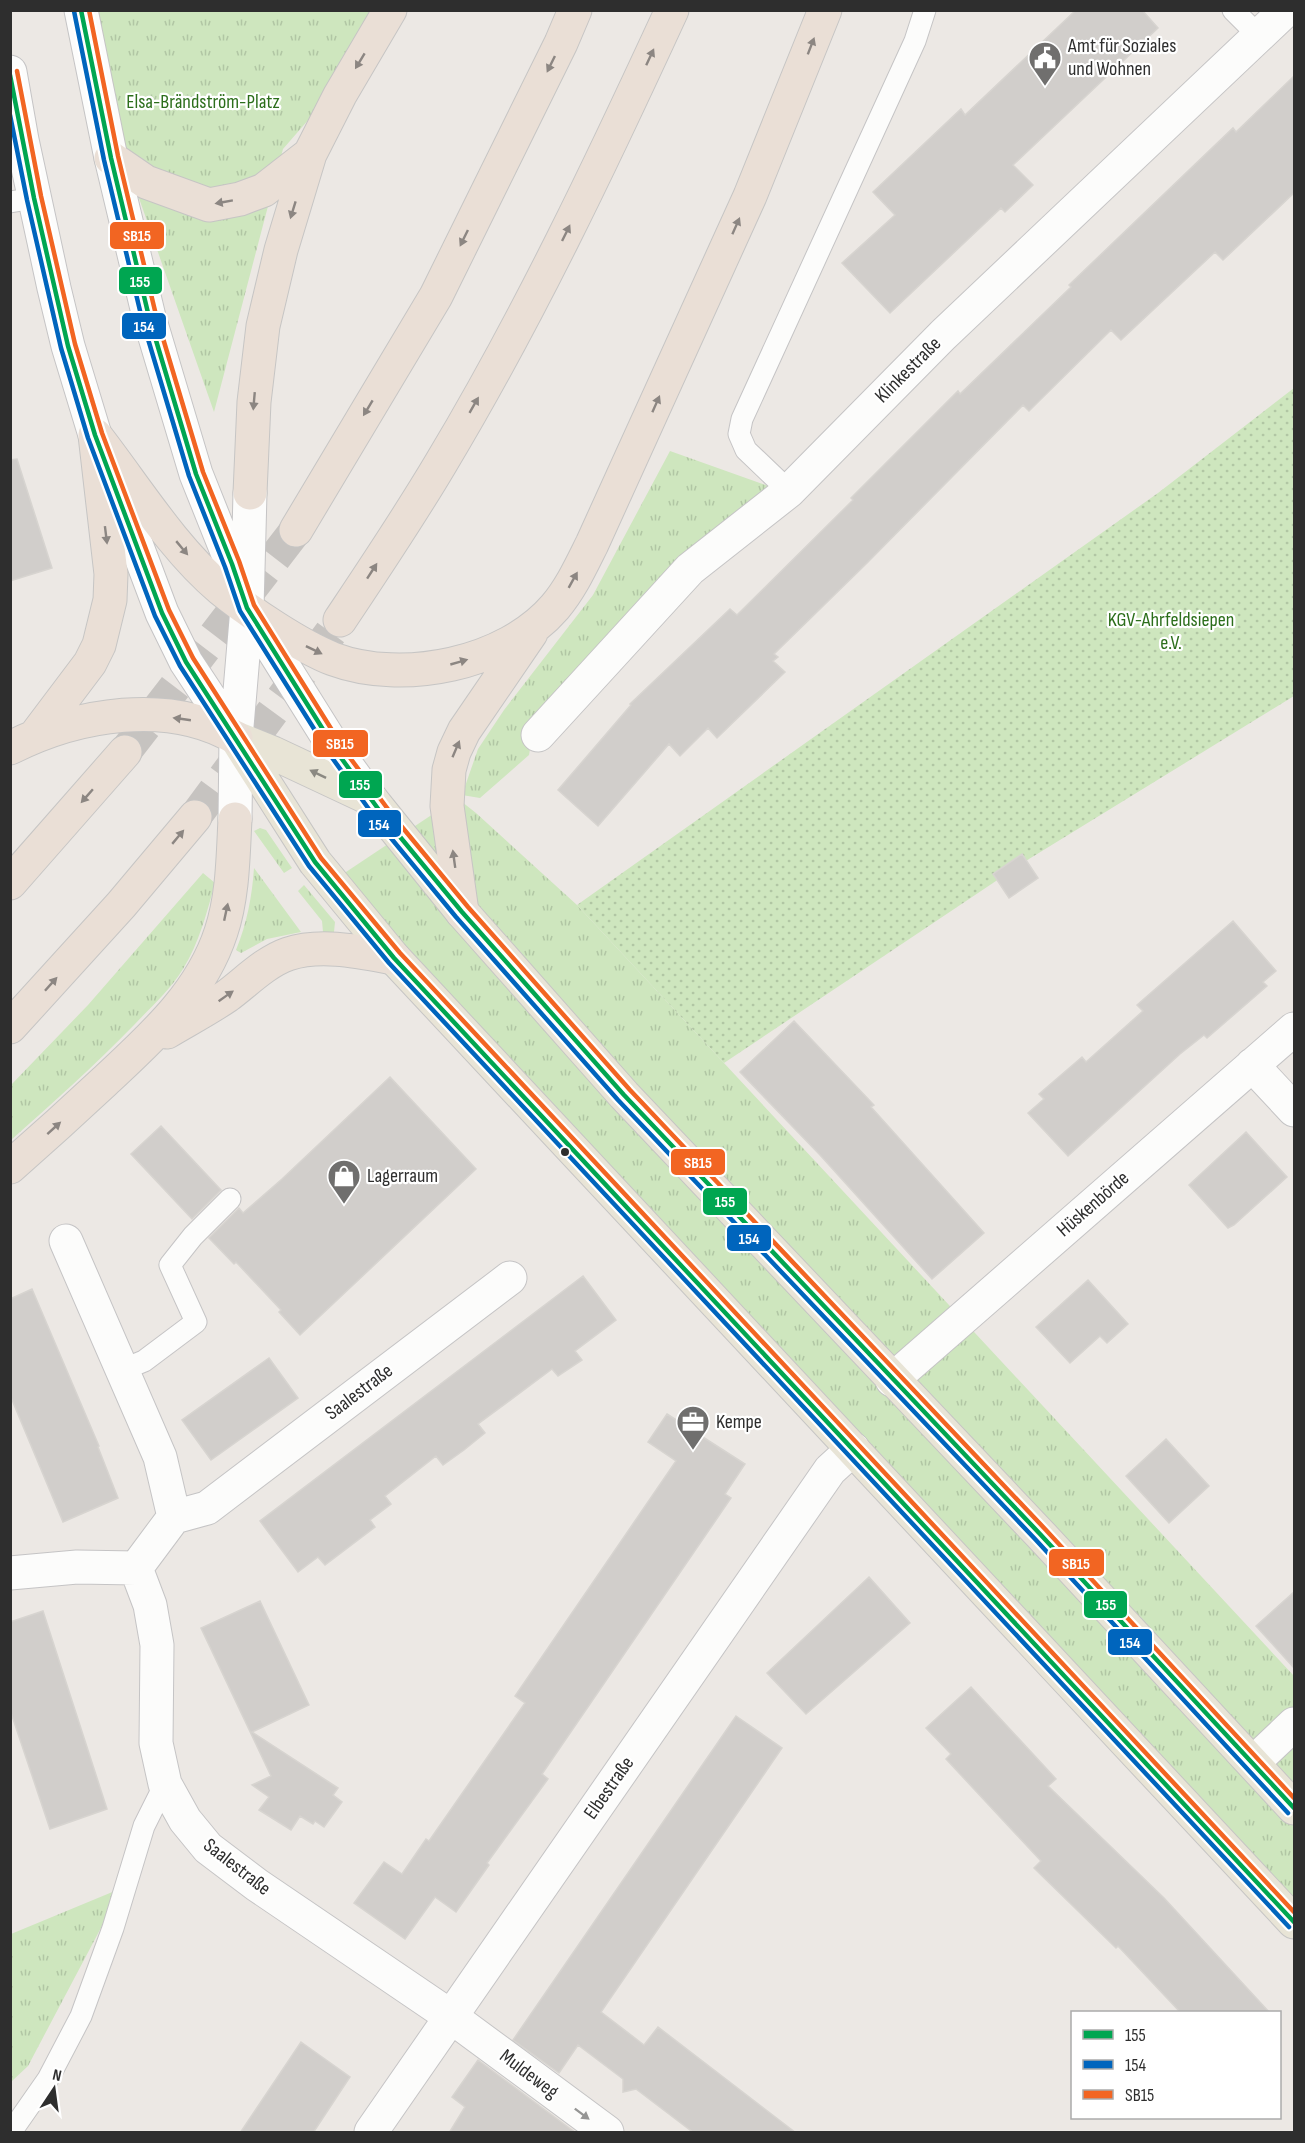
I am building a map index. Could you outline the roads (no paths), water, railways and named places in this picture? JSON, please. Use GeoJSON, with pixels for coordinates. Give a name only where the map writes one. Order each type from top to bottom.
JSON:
{"type":"FeatureCollection","features":[{"type":"Feature","properties":{"kind":"highway"},"geometry":{"type":"LineString","coordinates":[[250,493],[254,402],[263,326],[281,250],[310,154],[340,95],[390,10]]}},
{"type":"Feature","properties":{"kind":"highway"},"geometry":{"type":"LineString","coordinates":[[296,530],[436,296],[561,43],[575,10]]}},
{"type":"Feature","properties":{"kind":"highway"},"geometry":{"type":"LineString","coordinates":[[340,620],[441,464],[486,384],[555,255],[672,10]]}},
{"type":"Feature","properties":{"kind":"highway"},"geometry":{"type":"LineString","coordinates":[[462,912],[447,806],[449,770],[454,752],[464,731],[536,625],[565,595],[592,544],[750,196],[825,10]]}},
{"type":"Feature","properties":{"kind":"highway"},"geometry":{"type":"LineString","coordinates":[[111,158],[146,182],[209,205],[240,199],[264,190],[310,154]]}},
{"type":"Feature","properties":{"kind":"highway"},"geometry":{"type":"LineString","coordinates":[[95,435],[183,550],[222,590],[288,635],[325,655],[350,664],[386,669],[451,665],[498,649],[536,625]]}},
{"type":"Feature","properties":{"kind":"highway"},"geometry":{"type":"LineString","coordinates":[[23,742],[90,663],[99,645],[110,600],[111,574],[95,435]]}},
{"type":"Feature","properties":{"kind":"highway"},"geometry":{"type":"LineString","coordinates":[[23,742],[90,720],[141,716],[201,722],[217,727],[236,738]]}},
{"type":"Feature","properties":{"kind":"highway"},"geometry":{"type":"LineString","coordinates":[[10,883],[125,752]]}},
{"type":"Feature","properties":{"kind":"highway"},"geometry":{"type":"LineString","coordinates":[[10,1027],[121,905],[195,817]]}},
{"type":"Feature","properties":{"kind":"highway"},"geometry":{"type":"LineString","coordinates":[[10,1167],[140,1048],[193,988],[215,947],[226,912],[235,819]]}},
{"type":"Feature","properties":{"kind":"highway"},"geometry":{"type":"LineString","coordinates":[[140,1048],[226,996],[273,961],[288,954],[304,950],[334,950],[394,958]]}},
{"type":"Feature","properties":{"kind":"main road"},"geometry":{"type":"LineString","coordinates":[[236,738],[370,799],[462,912],[624,1095],[1040,1534],[1294,1808]]}},
{"type":"Feature","properties":{"kind":"main road"},"geometry":{"type":"LineString","coordinates":[[236,738],[315,862],[394,958],[1294,1922]]}},
{"type":"Feature","properties":{"kind":"street"},"geometry":{"type":"LineString","coordinates":[[81,10],[111,158],[149,317],[195,474],[232,564],[247,608],[370,799]]}},
{"type":"Feature","properties":{"kind":"street","name":"Klinkestraße"},"geometry":{"type":"LineString","coordinates":[[537,735],[690,569],[789,491],[943,335],[1286,10]]}},
{"type":"Feature","properties":{"kind":"street"},"geometry":{"type":"LineString","coordinates":[[10,72],[22,200],[95,435],[162,613],[186,662],[236,738]]}},
{"type":"Feature","properties":{"kind":"street"},"geometry":{"type":"LineString","coordinates":[[235,819],[236,738],[247,608],[250,493]]}},
{"type":"Feature","properties":{"kind":"street","name":"Hüskenbörde"},"geometry":{"type":"LineString","coordinates":[[892,1380],[1294,1029]]}},
{"type":"Feature","properties":{"kind":"street"},"geometry":{"type":"LineString","coordinates":[[1252,1065],[1294,1110]]}},
{"type":"Feature","properties":{"kind":"street"},"geometry":{"type":"LineString","coordinates":[[10,1573],[77,1567],[136,1568],[174,1516],[160,1457],[66,1241]]}},
{"type":"Feature","properties":{"kind":"street","name":"Saalestraße"},"geometry":{"type":"LineString","coordinates":[[174,1516],[207,1508],[510,1278]]}},
{"type":"Feature","properties":{"kind":"street","name":"Elbestraße"},"geometry":{"type":"LineString","coordinates":[[370,2133],[830,1470],[853,1449]]}},
{"type":"Feature","properties":{"kind":"street","name":"Saalestraße"},"geometry":{"type":"LineString","coordinates":[[136,1568],[150,1605],[157,1645],[156,1743],[165,1784],[185,1820],[208,1848],[257,1885],[450,2016]]}},
{"type":"Feature","properties":{"kind":"street"},"geometry":{"type":"LineString","coordinates":[[1253,1763],[1294,1724]]}},
{"type":"Feature","properties":{"kind":"street","name":"Muldeweg"},"geometry":{"type":"LineString","coordinates":[[450,2016],[607,2133]]}},
{"type":"Feature","properties":{"kind":"lane"},"geometry":{"type":"LineString","coordinates":[[789,491],[746,450],[739,434],[742,419],[915,41],[925,10]]}},
{"type":"Feature","properties":{"kind":"lane"},"geometry":{"type":"LineString","coordinates":[[1233,10],[1259,36]]}},
{"type":"Feature","properties":{"kind":"lane"},"geometry":{"type":"LineString","coordinates":[[122,1370],[144,1361],[196,1322],[170,1265],[193,1236],[230,1199]]}},
{"type":"Feature","properties":{"kind":"lane"},"geometry":{"type":"LineString","coordinates":[[11,2133],[48,2079],[81,2016],[113,1928],[144,1826],[165,1784]]}},
{"type":"Feature","properties":{"kind":"tunnel"},"geometry":{"type":"LineString","coordinates":[[125,752],[296,530]]}},
{"type":"Feature","properties":{"kind":"tunnel"},"geometry":{"type":"LineString","coordinates":[[195,817],[340,620]]}},
{"type":"Feature","properties":{"kind":"place","name":"Amt für Soziales und Wohnen"},"geometry":{"type":"Point","coordinates":[1045,87]}},
{"type":"Feature","properties":{"kind":"place","name":"Lagerraum"},"geometry":{"type":"Point","coordinates":[344,1205]}},
{"type":"Feature","properties":{"kind":"place","name":"Kempe"},"geometry":{"type":"Point","coordinates":[693,1451]}},
{"type":"Feature","properties":{"kind":"park label","name":"Elsa-Brändström-Platz"},"geometry":{"type":"Point","coordinates":[203,102]}},
{"type":"Feature","properties":{"kind":"park label","name":"KGV-Ahrfeldsiepen e.V."},"geometry":{"type":"Point","coordinates":[1171,632]}}]}
